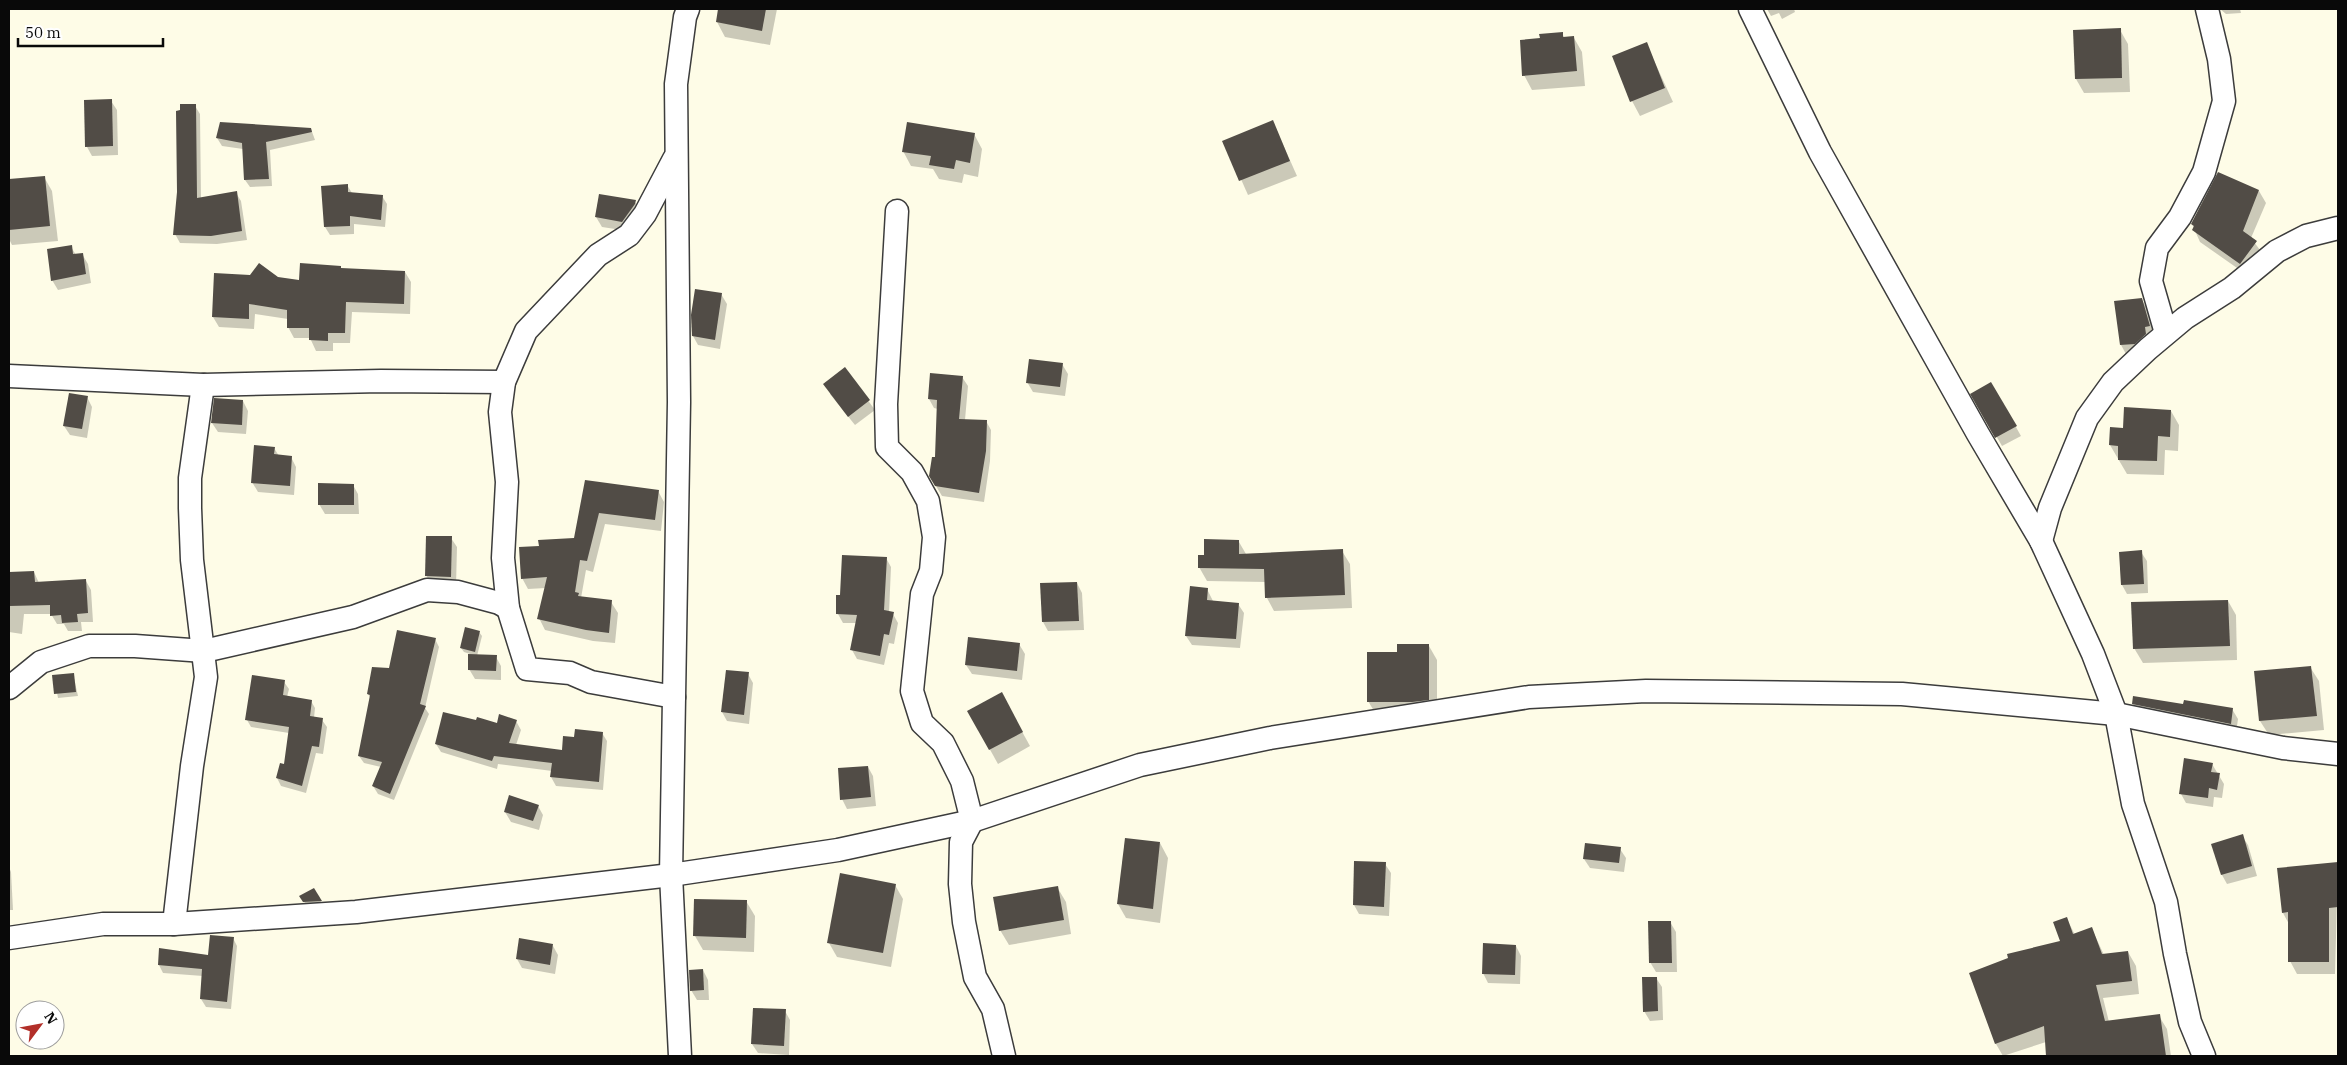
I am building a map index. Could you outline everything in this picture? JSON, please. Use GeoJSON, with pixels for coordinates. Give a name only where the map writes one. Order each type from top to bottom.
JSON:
{"type":"FeatureCollection","features":[{"type":"Feature","properties":{"kind":"street"},"geometry":{"type":"LineString","coordinates":[[680,1056],[671,874],[679,402],[675,156],[676,84],[688,9]]}},
{"type":"Feature","properties":{"kind":"street"},"geometry":{"type":"LineString","coordinates":[[1750,9],[1829,169],[1978,434],[2041,541],[2093,654],[2116,714],[2133,804],[2166,902],[2190,1022],[2204,1056]]}},
{"type":"Feature","properties":{"kind":"street"},"geometry":{"type":"LineString","coordinates":[[2166,333],[2151,281],[2156,248],[2180,217],[2204,172],[2224,101],[2219,59],[2207,9]]}},
{"type":"Feature","properties":{"kind":"street"},"geometry":{"type":"LineString","coordinates":[[674,697],[591,682],[570,673],[527,669],[508,608],[502,558],[507,482],[500,412],[504,382],[526,331],[598,256],[629,235],[645,214],[675,156]]}},
{"type":"Feature","properties":{"kind":"street"},"geometry":{"type":"LineString","coordinates":[[897,212],[886,404],[887,447],[912,472],[928,501],[934,537],[931,571],[922,594],[912,690],[922,723],[943,743],[962,782],[972,821],[961,842],[960,884],[964,922],[975,977],[993,1009],[1004,1056]]}},
{"type":"Feature","properties":{"kind":"street"},"geometry":{"type":"LineString","coordinates":[[2041,541],[2050,508],[2087,418],[2113,382],[2166,333],[2185,318],[2232,288],[2277,251],[2306,236],[2338,228]]}},
{"type":"Feature","properties":{"kind":"street"},"geometry":{"type":"LineString","coordinates":[[9,376],[203,385],[381,381],[504,382]]}},
{"type":"Feature","properties":{"kind":"street"},"geometry":{"type":"LineString","coordinates":[[174,924],[192,766],[206,678],[192,560],[190,478],[203,385]]}},
{"type":"Feature","properties":{"kind":"street"},"geometry":{"type":"LineString","coordinates":[[9,688],[41,662],[89,646],[135,646],[204,651],[354,617],[427,590],[458,592],[499,603],[508,608]]}},
{"type":"Feature","properties":{"kind":"street"},"geometry":{"type":"LineString","coordinates":[[9,938],[103,924],[174,924],[356,912],[671,874],[838,850],[972,821],[1140,765],[1270,738],[1529,697],[1646,691],[1902,694],[2116,714],[2283,748],[2338,754]]}},
{"type":"Feature","properties":{"kind":"building"},"geometry":{"type":"Polygon","coordinates":[[[718,9],[766,9],[762,31],[716,22],[718,9]]]}},
{"type":"Feature","properties":{"kind":"building"},"geometry":{"type":"Polygon","coordinates":[[[2121,28],[2122,78],[2075,79],[2073,30],[2121,28]]]}},
{"type":"Feature","properties":{"kind":"building"},"geometry":{"type":"Polygon","coordinates":[[[1563,32],[1563,37],[1574,36],[1577,71],[1522,76],[1520,40],[1540,38],[1539,34],[1563,32]]]}},
{"type":"Feature","properties":{"kind":"building"},"geometry":{"type":"Polygon","coordinates":[[[1647,42],[1665,88],[1630,102],[1612,56],[1647,42]]]}},
{"type":"Feature","properties":{"kind":"building"},"geometry":{"type":"Polygon","coordinates":[[[112,99],[113,146],[85,147],[84,100],[112,99]]]}},
{"type":"Feature","properties":{"kind":"building"},"geometry":{"type":"Polygon","coordinates":[[[180,104],[196,104],[197,198],[237,191],[242,231],[211,236],[173,235],[177,192],[176,111],[180,110],[180,104]]]}},
{"type":"Feature","properties":{"kind":"building"},"geometry":{"type":"Polygon","coordinates":[[[1273,120],[1290,161],[1239,181],[1222,141],[1273,120]]]}},
{"type":"Feature","properties":{"kind":"building"},"geometry":{"type":"Polygon","coordinates":[[[220,122],[311,128],[312,132],[266,142],[269,179],[244,180],[242,143],[216,138],[220,122]]]}},
{"type":"Feature","properties":{"kind":"building"},"geometry":{"type":"Polygon","coordinates":[[[907,122],[975,133],[970,163],[956,160],[954,169],[929,165],[931,156],[902,152],[907,122]]]}},
{"type":"Feature","properties":{"kind":"building"},"geometry":{"type":"Polygon","coordinates":[[[2218,172],[2259,190],[2243,231],[2257,241],[2240,264],[2192,230],[2194,226],[2191,224],[2218,172]]]}},
{"type":"Feature","properties":{"kind":"building"},"geometry":{"type":"Polygon","coordinates":[[[45,176],[50,226],[9,230],[9,179],[45,176]]]}},
{"type":"Feature","properties":{"kind":"building"},"geometry":{"type":"Polygon","coordinates":[[[348,184],[348,192],[383,195],[381,220],[350,216],[350,226],[324,227],[321,186],[348,184]]]}},
{"type":"Feature","properties":{"kind":"building"},"geometry":{"type":"Polygon","coordinates":[[[599,194],[636,200],[622,222],[595,217],[599,194]]]}},
{"type":"Feature","properties":{"kind":"building"},"geometry":{"type":"Polygon","coordinates":[[[72,245],[73,254],[83,253],[86,274],[51,281],[47,249],[72,245]]]}},
{"type":"Feature","properties":{"kind":"building"},"geometry":{"type":"Polygon","coordinates":[[[259,263],[278,277],[299,280],[300,263],[341,266],[341,268],[405,271],[404,304],[346,302],[345,333],[328,333],[328,341],[309,340],[309,328],[287,328],[287,310],[249,304],[249,319],[212,317],[214,273],[250,275],[259,263]]]}},
{"type":"Feature","properties":{"kind":"building"},"geometry":{"type":"Polygon","coordinates":[[[695,289],[722,293],[715,340],[692,336],[691,315],[695,289]]]}},
{"type":"Feature","properties":{"kind":"building"},"geometry":{"type":"Polygon","coordinates":[[[2142,298],[2150,326],[2145,327],[2146,334],[2135,344],[2120,345],[2114,301],[2142,298]]]}},
{"type":"Feature","properties":{"kind":"building"},"geometry":{"type":"Polygon","coordinates":[[[1029,359],[1063,363],[1060,387],[1026,383],[1029,359]]]}},
{"type":"Feature","properties":{"kind":"building"},"geometry":{"type":"Polygon","coordinates":[[[845,367],[870,400],[848,417],[823,384],[845,367]]]}},
{"type":"Feature","properties":{"kind":"building"},"geometry":{"type":"Polygon","coordinates":[[[930,373],[963,376],[959,419],[987,420],[986,451],[979,493],[935,486],[929,476],[932,457],[935,457],[937,400],[928,399],[930,373]]]}},
{"type":"Feature","properties":{"kind":"building"},"geometry":{"type":"Polygon","coordinates":[[[1991,382],[2017,426],[1995,438],[1970,394],[1991,382]]]}},
{"type":"Feature","properties":{"kind":"building"},"geometry":{"type":"Polygon","coordinates":[[[69,393],[88,396],[82,429],[63,426],[69,393]]]}},
{"type":"Feature","properties":{"kind":"building"},"geometry":{"type":"Polygon","coordinates":[[[214,398],[243,400],[242,425],[211,423],[214,398]]]}},
{"type":"Feature","properties":{"kind":"building"},"geometry":{"type":"Polygon","coordinates":[[[2124,407],[2171,410],[2170,437],[2158,436],[2157,461],[2118,460],[2118,446],[2109,445],[2110,427],[2123,428],[2124,407]]]}},
{"type":"Feature","properties":{"kind":"building"},"geometry":{"type":"Polygon","coordinates":[[[254,445],[275,447],[274,454],[292,456],[290,486],[251,483],[254,445]]]}},
{"type":"Feature","properties":{"kind":"building"},"geometry":{"type":"Polygon","coordinates":[[[585,480],[659,490],[655,520],[599,513],[587,561],[580,560],[575,592],[579,593],[578,596],[612,600],[609,633],[537,619],[547,577],[521,579],[519,547],[539,546],[538,540],[574,538],[585,480]]]}},
{"type":"Feature","properties":{"kind":"building"},"geometry":{"type":"Polygon","coordinates":[[[318,483],[354,484],[354,505],[318,505],[318,483]]]}},
{"type":"Feature","properties":{"kind":"building"},"geometry":{"type":"Polygon","coordinates":[[[426,536],[452,536],[451,577],[425,576],[426,536]]]}},
{"type":"Feature","properties":{"kind":"building"},"geometry":{"type":"Polygon","coordinates":[[[1204,539],[1239,540],[1239,554],[1343,549],[1345,595],[1265,598],[1264,569],[1198,568],[1198,555],[1204,555],[1204,539]]]}},
{"type":"Feature","properties":{"kind":"building"},"geometry":{"type":"Polygon","coordinates":[[[2142,550],[2144,584],[2121,585],[2119,552],[2142,550]]]}},
{"type":"Feature","properties":{"kind":"building"},"geometry":{"type":"Polygon","coordinates":[[[842,555],[887,557],[884,610],[894,612],[889,635],[884,634],[880,656],[850,650],[857,615],[836,614],[836,595],[840,595],[842,555]]]}},
{"type":"Feature","properties":{"kind":"building"},"geometry":{"type":"Polygon","coordinates":[[[34,571],[35,582],[86,579],[88,613],[77,614],[78,622],[62,623],[61,615],[50,616],[50,605],[9,606],[9,572],[34,571]]]}},
{"type":"Feature","properties":{"kind":"building"},"geometry":{"type":"Polygon","coordinates":[[[1077,582],[1079,621],[1042,622],[1040,583],[1077,582]]]}},
{"type":"Feature","properties":{"kind":"building"},"geometry":{"type":"Polygon","coordinates":[[[1190,586],[1208,588],[1207,600],[1239,603],[1236,639],[1185,636],[1190,586]]]}},
{"type":"Feature","properties":{"kind":"building"},"geometry":{"type":"Polygon","coordinates":[[[2228,600],[2230,646],[2133,649],[2131,602],[2228,600]]]}},
{"type":"Feature","properties":{"kind":"building"},"geometry":{"type":"Polygon","coordinates":[[[465,627],[480,631],[475,652],[460,648],[465,627]]]}},
{"type":"Feature","properties":{"kind":"building"},"geometry":{"type":"Polygon","coordinates":[[[397,630],[436,638],[420,704],[426,706],[390,794],[372,786],[382,762],[358,756],[370,695],[367,694],[372,667],[389,668],[397,630]]]}},
{"type":"Feature","properties":{"kind":"building"},"geometry":{"type":"Polygon","coordinates":[[[968,637],[1020,643],[1017,671],[965,665],[968,637]]]}},
{"type":"Feature","properties":{"kind":"building"},"geometry":{"type":"Polygon","coordinates":[[[1397,644],[1429,644],[1429,700],[1367,702],[1367,652],[1397,652],[1397,644]]]}},
{"type":"Feature","properties":{"kind":"building"},"geometry":{"type":"Polygon","coordinates":[[[468,654],[497,655],[496,671],[468,670],[468,654]]]}},
{"type":"Feature","properties":{"kind":"building"},"geometry":{"type":"Polygon","coordinates":[[[2311,666],[2317,716],[2259,721],[2254,671],[2311,666]]]}},
{"type":"Feature","properties":{"kind":"building"},"geometry":{"type":"Polygon","coordinates":[[[726,670],[749,672],[744,715],[721,712],[726,670]]]}},
{"type":"Feature","properties":{"kind":"building"},"geometry":{"type":"Polygon","coordinates":[[[74,673],[76,692],[54,694],[52,675],[74,673]]]}},
{"type":"Feature","properties":{"kind":"building"},"geometry":{"type":"Polygon","coordinates":[[[252,675],[285,680],[283,695],[312,700],[310,716],[323,718],[319,747],[312,746],[302,786],[276,778],[280,763],[284,764],[289,727],[245,720],[252,675]]]}},
{"type":"Feature","properties":{"kind":"building"},"geometry":{"type":"Polygon","coordinates":[[[1002,692],[1023,732],[989,750],[967,711],[1002,692]]]}},
{"type":"Feature","properties":{"kind":"building"},"geometry":{"type":"Polygon","coordinates":[[[2133,696],[2183,704],[2184,700],[2233,708],[2231,724],[2132,704],[2133,696]]]}},
{"type":"Feature","properties":{"kind":"building"},"geometry":{"type":"Polygon","coordinates":[[[443,712],[476,720],[477,717],[497,723],[499,714],[517,720],[509,743],[562,750],[563,736],[574,737],[575,729],[603,732],[599,782],[550,777],[552,763],[494,756],[492,761],[435,744],[443,712]]]}},
{"type":"Feature","properties":{"kind":"building"},"geometry":{"type":"Polygon","coordinates":[[[2184,758],[2213,763],[2211,772],[2220,773],[2217,790],[2209,788],[2208,798],[2179,794],[2184,758]]]}},
{"type":"Feature","properties":{"kind":"building"},"geometry":{"type":"Polygon","coordinates":[[[868,766],[871,797],[840,800],[838,768],[868,766]]]}},
{"type":"Feature","properties":{"kind":"building"},"geometry":{"type":"Polygon","coordinates":[[[509,795],[539,805],[533,821],[504,812],[509,795]]]}},
{"type":"Feature","properties":{"kind":"building"},"geometry":{"type":"Polygon","coordinates":[[[2243,834],[2252,866],[2221,875],[2211,844],[2243,834]]]}},
{"type":"Feature","properties":{"kind":"building"},"geometry":{"type":"Polygon","coordinates":[[[1125,838],[1160,842],[1153,909],[1117,904],[1125,838]]]}},
{"type":"Feature","properties":{"kind":"building"},"geometry":{"type":"Polygon","coordinates":[[[1585,843],[1621,847],[1619,863],[1583,859],[1585,843]]]}},
{"type":"Feature","properties":{"kind":"building"},"geometry":{"type":"Polygon","coordinates":[[[1354,861],[1386,862],[1384,907],[1353,905],[1354,861]]]}},
{"type":"Feature","properties":{"kind":"building"},"geometry":{"type":"Polygon","coordinates":[[[2338,862],[2338,907],[2329,908],[2329,962],[2288,962],[2288,912],[2282,913],[2277,868],[2338,862]]]}},
{"type":"Feature","properties":{"kind":"building"},"geometry":{"type":"Polygon","coordinates":[[[840,873],[896,884],[883,953],[827,943],[840,873]]]}},
{"type":"Feature","properties":{"kind":"building"},"geometry":{"type":"Polygon","coordinates":[[[1058,886],[1064,920],[999,931],[993,897],[1058,886]]]}},
{"type":"Feature","properties":{"kind":"building"},"geometry":{"type":"Polygon","coordinates":[[[314,888],[322,901],[303,902],[299,896],[314,888]]]}},
{"type":"Feature","properties":{"kind":"building"},"geometry":{"type":"Polygon","coordinates":[[[694,899],[747,900],[746,938],[693,936],[694,899]]]}},
{"type":"Feature","properties":{"kind":"building"},"geometry":{"type":"Polygon","coordinates":[[[2067,917],[2073,934],[2092,927],[2102,954],[2128,951],[2132,981],[2096,985],[2105,1021],[2160,1014],[2166,1056],[2046,1056],[2044,1026],[1995,1044],[1969,973],[2008,958],[2007,954],[2060,941],[2053,922],[2067,917]]]}},
{"type":"Feature","properties":{"kind":"building"},"geometry":{"type":"Polygon","coordinates":[[[1648,921],[1671,921],[1672,963],[1649,963],[1648,921]]]}},
{"type":"Feature","properties":{"kind":"building"},"geometry":{"type":"Polygon","coordinates":[[[210,935],[234,937],[227,1002],[200,999],[202,969],[158,965],[159,948],[208,955],[210,935]]]}},
{"type":"Feature","properties":{"kind":"building"},"geometry":{"type":"Polygon","coordinates":[[[519,938],[553,944],[550,965],[516,959],[519,938]]]}},
{"type":"Feature","properties":{"kind":"building"},"geometry":{"type":"Polygon","coordinates":[[[1483,943],[1516,945],[1515,975],[1482,974],[1483,943]]]}},
{"type":"Feature","properties":{"kind":"building"},"geometry":{"type":"Polygon","coordinates":[[[703,969],[704,990],[690,991],[689,970],[703,969]]]}},
{"type":"Feature","properties":{"kind":"building"},"geometry":{"type":"Polygon","coordinates":[[[1642,977],[1657,977],[1658,1011],[1643,1012],[1642,977]]]}},
{"type":"Feature","properties":{"kind":"building"},"geometry":{"type":"Polygon","coordinates":[[[753,1008],[786,1009],[784,1046],[751,1044],[753,1008]]]}}]}
